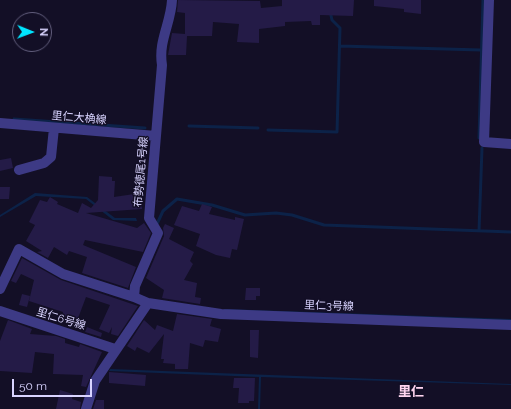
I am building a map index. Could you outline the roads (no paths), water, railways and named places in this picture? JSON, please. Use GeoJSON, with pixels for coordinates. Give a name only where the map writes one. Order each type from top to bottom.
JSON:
{"type":"FeatureCollection","features":[{"type":"Feature","properties":{"kind":"street","name":"布勢徳尾1号線"},"geometry":{"type":"LineString","coordinates":[[134,297],[136,286],[158,233],[149,218],[162,65],[162,44],[172,8],[172,0]]}},
{"type":"Feature","properties":{"kind":"street"},"geometry":{"type":"LineString","coordinates":[[489,0],[484,142],[511,144]]}},
{"type":"Feature","properties":{"kind":"street","name":"里仁大桷線"},"geometry":{"type":"LineString","coordinates":[[0,123],[156,136]]}},
{"type":"Feature","properties":{"kind":"street"},"geometry":{"type":"LineString","coordinates":[[19,170],[48,160],[53,151],[54,128]]}},
{"type":"Feature","properties":{"kind":"street"},"geometry":{"type":"LineString","coordinates":[[0,288],[20,249],[63,274],[148,303],[115,349],[95,381],[86,409]]}},
{"type":"Feature","properties":{"kind":"street","name":"里仁3号線"},"geometry":{"type":"LineString","coordinates":[[148,303],[221,314],[511,325]]}},
{"type":"Feature","properties":{"kind":"street","name":"里仁6号線"},"geometry":{"type":"LineString","coordinates":[[0,311],[115,349]]}},
{"type":"Feature","properties":{"kind":"water"},"geometry":{"type":"Polygon","coordinates":[[[35,193],[87,197],[115,218],[136,218],[137,221],[113,220],[86,199],[36,196],[0,217],[0,215],[35,193]]]}},
{"type":"Feature","properties":{"kind":"water"},"geometry":{"type":"Polygon","coordinates":[[[224,309],[511,319],[511,321],[224,311],[224,309]]]}},
{"type":"Feature","properties":{"kind":"water"},"geometry":{"type":"Polygon","coordinates":[[[110,369],[511,385],[261,377],[260,409],[258,409],[259,377],[109,371],[110,369]]]}},
{"type":"Feature","properties":{"kind":"waterway"},"geometry":{"type":"LineString","coordinates":[[479,138],[483,0]]}},
{"type":"Feature","properties":{"kind":"waterway"},"geometry":{"type":"LineString","coordinates":[[268,130],[337,132],[340,28],[332,20],[330,11]]}},
{"type":"Feature","properties":{"kind":"waterway"},"geometry":{"type":"LineString","coordinates":[[340,46],[481,50]]}},
{"type":"Feature","properties":{"kind":"waterway"},"geometry":{"type":"LineString","coordinates":[[14,119],[145,128]]}},
{"type":"Feature","properties":{"kind":"waterway"},"geometry":{"type":"LineString","coordinates":[[189,126],[258,128]]}},
{"type":"Feature","properties":{"kind":"waterway"},"geometry":{"type":"LineString","coordinates":[[479,231],[482,148]]}},
{"type":"Feature","properties":{"kind":"waterway"},"geometry":{"type":"LineString","coordinates":[[157,224],[163,211],[177,199],[212,205],[245,215],[276,213],[292,215],[324,225],[511,232]]}},
{"type":"Feature","properties":{"kind":"district","name":"里仁"},"geometry":{"type":"Point","coordinates":[411,392]}}]}
